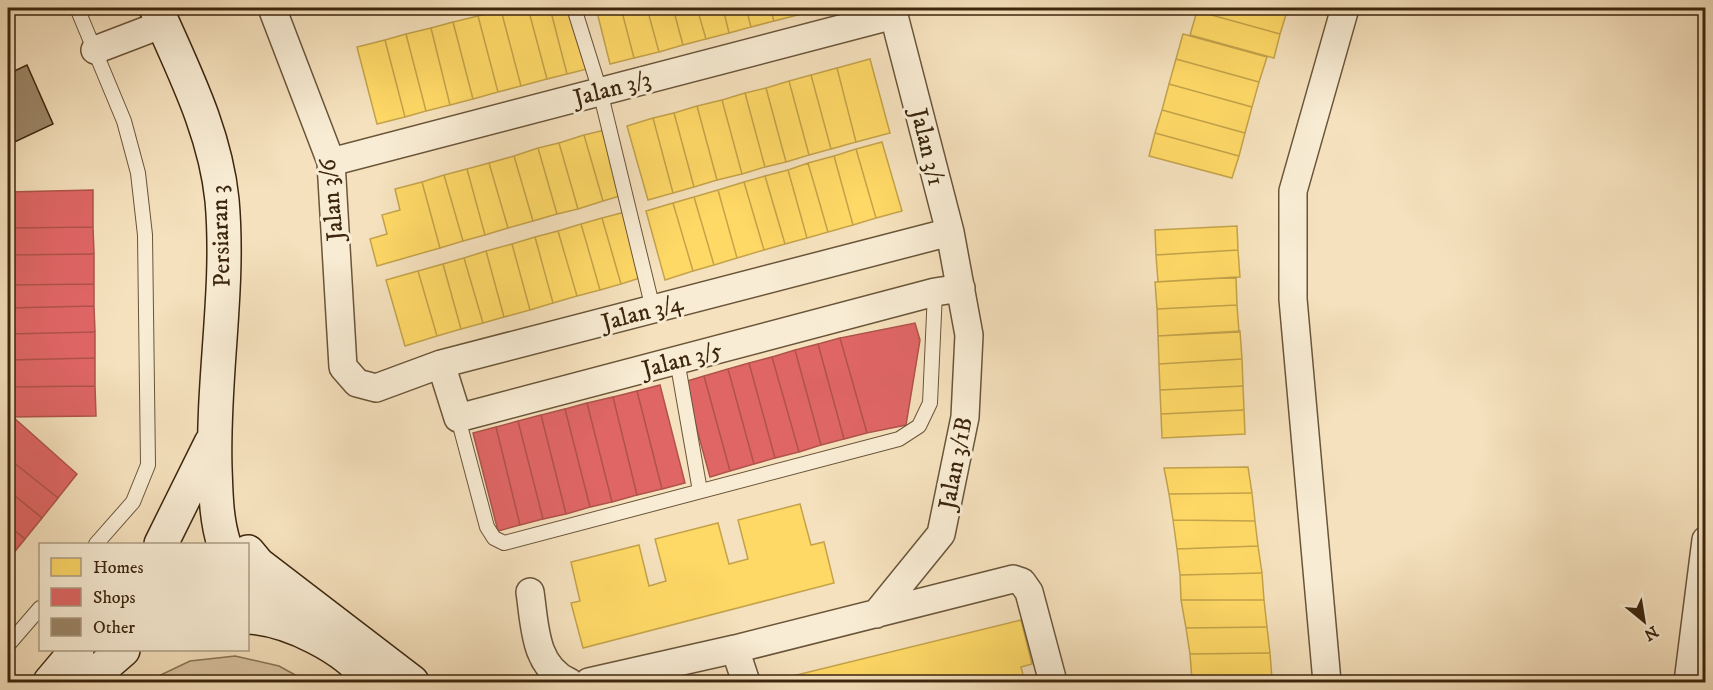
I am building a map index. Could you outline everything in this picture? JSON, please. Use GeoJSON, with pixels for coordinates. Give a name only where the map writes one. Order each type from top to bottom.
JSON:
{"type":"FeatureCollection","features":[{"type":"Feature","properties":{"kind":"street","name":"Jalan 3/6"},"geometry":{"type":"LineString","coordinates":[[272,8],[331,162],[343,367]]}},
{"type":"Feature","properties":{"kind":"street"},"geometry":{"type":"LineString","coordinates":[[1328,682],[1293,299],[1293,191],[1345,8]]}},
{"type":"Feature","properties":{"kind":"street","name":"Jalan 3/3"},"geometry":{"type":"LineString","coordinates":[[331,162],[893,11]]}},
{"type":"Feature","properties":{"kind":"street","name":"Jalan 3/1"},"geometry":{"type":"LineString","coordinates":[[893,11],[950,232],[948,290]]}},
{"type":"Feature","properties":{"kind":"street"},"geometry":{"type":"LineString","coordinates":[[95,50],[160,16]]}},
{"type":"Feature","properties":{"kind":"street","name":"Persiaran 3"},"geometry":{"type":"LineString","coordinates":[[160,16],[201,110],[216,161],[222,201],[223,278],[214,436],[220,529]]}},
{"type":"Feature","properties":{"kind":"street","name":"Jalan 3/4"},"geometry":{"type":"LineString","coordinates":[[343,367],[357,383],[376,388],[441,364],[950,232]]}},
{"type":"Feature","properties":{"kind":"street","name":"Jalan 3/5"},"geometry":{"type":"LineString","coordinates":[[458,418],[948,290]]}},
{"type":"Feature","properties":{"kind":"street","name":"Jalan 3/1B"},"geometry":{"type":"LineString","coordinates":[[876,614],[941,534],[965,417],[969,335],[948,290]]}},
{"type":"Feature","properties":{"kind":"street"},"geometry":{"type":"LineString","coordinates":[[441,364],[458,418]]}},
{"type":"Feature","properties":{"kind":"street"},"geometry":{"type":"LineString","coordinates":[[161,543],[214,436]]}},
{"type":"Feature","properties":{"kind":"street","name":"Persiaran 3"},"geometry":{"type":"LineString","coordinates":[[185,543],[216,477]]}},
{"type":"Feature","properties":{"kind":"street"},"geometry":{"type":"LineString","coordinates":[[220,529],[241,543]]}},
{"type":"Feature","properties":{"kind":"street"},"geometry":{"type":"LineString","coordinates":[[1688,682],[1706,540]]}},
{"type":"Feature","properties":{"kind":"street"},"geometry":{"type":"LineString","coordinates":[[249,553],[258,564],[412,682]]}},
{"type":"Feature","properties":{"kind":"street"},"geometry":{"type":"LineString","coordinates":[[589,682],[735,649],[1012,579],[1022,582],[1029,592],[1053,682]]}},
{"type":"Feature","properties":{"kind":"street"},"geometry":{"type":"LineString","coordinates":[[249,586],[297,628],[335,648],[371,681]]}},
{"type":"Feature","properties":{"kind":"street"},"geometry":{"type":"LineString","coordinates":[[530,592],[540,656],[555,676],[569,682]]}},
{"type":"Feature","properties":{"kind":"street"},"geometry":{"type":"LineString","coordinates":[[249,617],[297,628]]}},
{"type":"Feature","properties":{"kind":"street"},"geometry":{"type":"LineString","coordinates":[[735,649],[746,682]]}},
{"type":"Feature","properties":{"kind":"street"},"geometry":{"type":"LineString","coordinates":[[50,682],[76,651]]}},
{"type":"Feature","properties":{"kind":"street"},"geometry":{"type":"LineString","coordinates":[[86,682],[119,651]]}},
{"type":"Feature","properties":{"kind":"lane"},"geometry":{"type":"LineString","coordinates":[[77,8],[124,121],[138,173],[145,236],[148,465],[133,502],[97,543]]}},
{"type":"Feature","properties":{"kind":"lane"},"geometry":{"type":"LineString","coordinates":[[574,8],[600,91],[653,309]]}},
{"type":"Feature","properties":{"kind":"lane"},"geometry":{"type":"LineString","coordinates":[[458,418],[487,527],[494,538],[504,543],[899,439],[919,426],[930,403],[948,290]]}},
{"type":"Feature","properties":{"kind":"lane"},"geometry":{"type":"LineString","coordinates":[[677,360],[700,491]]}},
{"type":"Feature","properties":{"kind":"lane"},"geometry":{"type":"LineString","coordinates":[[8,645],[39,609]]}},
{"type":"Feature","properties":{"kind":"shaded area"},"geometry":{"type":"Polygon","coordinates":[[[235,656],[279,666],[308,682],[146,682],[190,661],[235,656]]]}},
{"type":"Feature","properties":{"kind":"building: Homes"},"geometry":{"type":"Polygon","coordinates":[[[528,8],[547,79],[521,86],[501,10],[528,8]]]}},
{"type":"Feature","properties":{"kind":"building: Homes"},"geometry":{"type":"Polygon","coordinates":[[[528,8],[550,8],[567,74],[547,79],[528,8]]]}},
{"type":"Feature","properties":{"kind":"building: Homes"},"geometry":{"type":"Polygon","coordinates":[[[550,8],[572,8],[587,69],[567,74],[550,8]]]}},
{"type":"Feature","properties":{"kind":"building: Homes"},"geometry":{"type":"Polygon","coordinates":[[[596,8],[621,8],[634,58],[610,64],[596,8]]]}},
{"type":"Feature","properties":{"kind":"building: Homes"},"geometry":{"type":"Polygon","coordinates":[[[621,8],[647,8],[659,52],[634,58],[621,8]]]}},
{"type":"Feature","properties":{"kind":"building: Homes"},"geometry":{"type":"Polygon","coordinates":[[[647,8],[673,8],[683,45],[659,52],[647,8]]]}},
{"type":"Feature","properties":{"kind":"building: Homes"},"geometry":{"type":"Polygon","coordinates":[[[673,8],[697,8],[706,39],[683,45],[673,8]]]}},
{"type":"Feature","properties":{"kind":"building: Homes"},"geometry":{"type":"Polygon","coordinates":[[[697,8],[723,8],[729,33],[706,39],[697,8]]]}},
{"type":"Feature","properties":{"kind":"building: Homes"},"geometry":{"type":"Polygon","coordinates":[[[723,8],[746,8],[751,27],[729,33],[723,8]]]}},
{"type":"Feature","properties":{"kind":"building: Homes"},"geometry":{"type":"Polygon","coordinates":[[[746,8],[770,8],[774,21],[751,27],[746,8]]]}},
{"type":"Feature","properties":{"kind":"building: Homes"},"geometry":{"type":"Polygon","coordinates":[[[770,8],[796,8],[798,15],[774,21],[770,8]]]}},
{"type":"Feature","properties":{"kind":"building: Homes"},"geometry":{"type":"Polygon","coordinates":[[[796,8],[822,8],[822,9],[798,15],[796,8]]]}},
{"type":"Feature","properties":{"kind":"building: Homes"},"geometry":{"type":"Polygon","coordinates":[[[1198,8],[1288,8],[1280,34],[1197,11],[1198,8]]]}},
{"type":"Feature","properties":{"kind":"building: Homes"},"geometry":{"type":"Polygon","coordinates":[[[501,10],[521,86],[498,92],[478,16],[501,10]]]}},
{"type":"Feature","properties":{"kind":"building: Homes"},"geometry":{"type":"Polygon","coordinates":[[[1197,11],[1280,34],[1274,58],[1190,35],[1197,11]]]}},
{"type":"Feature","properties":{"kind":"building: Homes"},"geometry":{"type":"Polygon","coordinates":[[[478,16],[498,92],[473,99],[453,22],[478,16]]]}},
{"type":"Feature","properties":{"kind":"building: Homes"},"geometry":{"type":"Polygon","coordinates":[[[453,22],[473,99],[450,105],[431,28],[453,22]]]}},
{"type":"Feature","properties":{"kind":"building: Homes"},"geometry":{"type":"Polygon","coordinates":[[[431,28],[450,105],[426,111],[406,34],[431,28]]]}},
{"type":"Feature","properties":{"kind":"building: Homes"},"geometry":{"type":"Polygon","coordinates":[[[406,34],[426,111],[405,117],[385,40],[406,34]]]}},
{"type":"Feature","properties":{"kind":"building: Homes"},"geometry":{"type":"Polygon","coordinates":[[[1183,34],[1267,57],[1259,82],[1176,59],[1183,34]]]}},
{"type":"Feature","properties":{"kind":"building: Homes"},"geometry":{"type":"Polygon","coordinates":[[[385,40],[405,117],[377,124],[357,47],[385,40]]]}},
{"type":"Feature","properties":{"kind":"building: Homes"},"geometry":{"type":"Polygon","coordinates":[[[870,59],[890,133],[856,142],[837,68],[870,59]]]}},
{"type":"Feature","properties":{"kind":"building: Homes"},"geometry":{"type":"Polygon","coordinates":[[[1176,59],[1259,82],[1252,107],[1169,84],[1176,59]]]}},
{"type":"Feature","properties":{"kind":"building: Homes"},"geometry":{"type":"Polygon","coordinates":[[[837,68],[856,142],[831,149],[811,75],[837,68]]]}},
{"type":"Feature","properties":{"kind":"building: Homes"},"geometry":{"type":"Polygon","coordinates":[[[811,75],[831,149],[809,155],[789,81],[811,75]]]}},
{"type":"Feature","properties":{"kind":"building: Homes"},"geometry":{"type":"Polygon","coordinates":[[[789,81],[809,155],[786,162],[766,88],[789,81]]]}},
{"type":"Feature","properties":{"kind":"building: Homes"},"geometry":{"type":"Polygon","coordinates":[[[1169,84],[1252,107],[1245,133],[1162,110],[1169,84]]]}},
{"type":"Feature","properties":{"kind":"building: Homes"},"geometry":{"type":"Polygon","coordinates":[[[766,88],[786,162],[765,167],[745,93],[766,88]]]}},
{"type":"Feature","properties":{"kind":"building: Homes"},"geometry":{"type":"Polygon","coordinates":[[[745,93],[765,167],[742,174],[722,100],[745,93]]]}},
{"type":"Feature","properties":{"kind":"building: Homes"},"geometry":{"type":"Polygon","coordinates":[[[722,100],[742,174],[717,180],[697,106],[722,100]]]}},
{"type":"Feature","properties":{"kind":"building: Homes"},"geometry":{"type":"Polygon","coordinates":[[[697,106],[717,180],[694,187],[674,113],[697,106]]]}},
{"type":"Feature","properties":{"kind":"building: Homes"},"geometry":{"type":"Polygon","coordinates":[[[1162,110],[1245,133],[1239,156],[1155,133],[1162,110]]]}},
{"type":"Feature","properties":{"kind":"building: Homes"},"geometry":{"type":"Polygon","coordinates":[[[674,113],[694,187],[673,193],[653,118],[674,113]]]}},
{"type":"Feature","properties":{"kind":"building: Homes"},"geometry":{"type":"Polygon","coordinates":[[[653,118],[673,193],[648,200],[627,126],[653,118]]]}},
{"type":"Feature","properties":{"kind":"building: Homes"},"geometry":{"type":"Polygon","coordinates":[[[605,130],[623,195],[603,201],[584,135],[605,130]]]}},
{"type":"Feature","properties":{"kind":"building: Homes"},"geometry":{"type":"Polygon","coordinates":[[[1155,133],[1239,156],[1232,178],[1149,156],[1155,133]]]}},
{"type":"Feature","properties":{"kind":"building: Homes"},"geometry":{"type":"Polygon","coordinates":[[[584,135],[603,201],[578,209],[559,143],[584,135]]]}},
{"type":"Feature","properties":{"kind":"building: Homes"},"geometry":{"type":"Polygon","coordinates":[[[882,142],[902,211],[876,218],[856,149],[882,142]]]}},
{"type":"Feature","properties":{"kind":"building: Homes"},"geometry":{"type":"Polygon","coordinates":[[[559,143],[578,209],[557,214],[538,148],[559,143]]]}},
{"type":"Feature","properties":{"kind":"building: Homes"},"geometry":{"type":"Polygon","coordinates":[[[538,148],[557,214],[533,221],[514,156],[538,148]]]}},
{"type":"Feature","properties":{"kind":"building: Homes"},"geometry":{"type":"Polygon","coordinates":[[[856,149],[876,218],[853,225],[834,156],[856,149]]]}},
{"type":"Feature","properties":{"kind":"building: Homes"},"geometry":{"type":"Polygon","coordinates":[[[514,156],[533,221],[508,228],[489,163],[514,156]]]}},
{"type":"Feature","properties":{"kind":"building: Homes"},"geometry":{"type":"Polygon","coordinates":[[[834,156],[853,225],[828,232],[808,163],[834,156]]]}},
{"type":"Feature","properties":{"kind":"building: Homes"},"geometry":{"type":"Polygon","coordinates":[[[489,163],[508,228],[485,235],[467,169],[489,163]]]}},
{"type":"Feature","properties":{"kind":"building: Homes"},"geometry":{"type":"Polygon","coordinates":[[[808,163],[828,232],[807,238],[788,170],[808,163]]]}},
{"type":"Feature","properties":{"kind":"building: Homes"},"geometry":{"type":"Polygon","coordinates":[[[467,169],[485,235],[463,241],[444,175],[467,169]]]}},
{"type":"Feature","properties":{"kind":"building: Homes"},"geometry":{"type":"Polygon","coordinates":[[[788,170],[807,238],[785,244],[765,176],[788,170]]]}},
{"type":"Feature","properties":{"kind":"building: Homes"},"geometry":{"type":"Polygon","coordinates":[[[444,175],[463,241],[440,248],[422,182],[444,175]]]}},
{"type":"Feature","properties":{"kind":"building: Homes"},"geometry":{"type":"Polygon","coordinates":[[[765,176],[785,244],[764,250],[744,182],[765,176]]]}},
{"type":"Feature","properties":{"kind":"building: Homes"},"geometry":{"type":"Polygon","coordinates":[[[422,182],[440,248],[377,266],[370,239],[387,234],[382,215],[400,210],[395,189],[422,182]]]}},
{"type":"Feature","properties":{"kind":"building: Homes"},"geometry":{"type":"Polygon","coordinates":[[[744,182],[764,250],[737,258],[718,190],[744,182]]]}},
{"type":"Feature","properties":{"kind":"building: Homes"},"geometry":{"type":"Polygon","coordinates":[[[718,190],[737,258],[714,265],[694,197],[718,190]]]}},
{"type":"Feature","properties":{"kind":"building: Homes"},"geometry":{"type":"Polygon","coordinates":[[[694,197],[714,265],[693,271],[673,203],[694,197]]]}},
{"type":"Feature","properties":{"kind":"building: Homes"},"geometry":{"type":"Polygon","coordinates":[[[673,203],[693,271],[665,280],[646,211],[673,203]]]}},
{"type":"Feature","properties":{"kind":"building: Homes"},"geometry":{"type":"Polygon","coordinates":[[[625,212],[643,277],[621,284],[602,218],[625,212]]]}},
{"type":"Feature","properties":{"kind":"building: Homes"},"geometry":{"type":"Polygon","coordinates":[[[602,218],[621,284],[600,290],[581,224],[602,218]]]}},
{"type":"Feature","properties":{"kind":"building: Homes"},"geometry":{"type":"Polygon","coordinates":[[[581,224],[600,290],[577,296],[558,231],[581,224]]]}},
{"type":"Feature","properties":{"kind":"building: Homes"},"geometry":{"type":"Polygon","coordinates":[[[1237,226],[1238,250],[1156,255],[1155,230],[1237,226]]]}},
{"type":"Feature","properties":{"kind":"building: Homes"},"geometry":{"type":"Polygon","coordinates":[[[558,231],[577,296],[553,303],[535,237],[558,231]]]}},
{"type":"Feature","properties":{"kind":"building: Homes"},"geometry":{"type":"Polygon","coordinates":[[[535,237],[553,303],[530,310],[512,244],[535,237]]]}},
{"type":"Feature","properties":{"kind":"building: Homes"},"geometry":{"type":"Polygon","coordinates":[[[512,244],[530,310],[504,317],[486,251],[512,244]]]}},
{"type":"Feature","properties":{"kind":"building: Homes"},"geometry":{"type":"Polygon","coordinates":[[[1238,250],[1240,277],[1158,282],[1156,255],[1238,250]]]}},
{"type":"Feature","properties":{"kind":"building: Homes"},"geometry":{"type":"Polygon","coordinates":[[[486,251],[504,317],[483,323],[464,258],[486,251]]]}},
{"type":"Feature","properties":{"kind":"building: Homes"},"geometry":{"type":"Polygon","coordinates":[[[464,258],[483,323],[461,329],[443,264],[464,258]]]}},
{"type":"Feature","properties":{"kind":"building: Homes"},"geometry":{"type":"Polygon","coordinates":[[[443,264],[461,329],[437,336],[418,271],[443,264]]]}},
{"type":"Feature","properties":{"kind":"building: Homes"},"geometry":{"type":"Polygon","coordinates":[[[418,271],[437,336],[405,346],[386,280],[418,271]]]}},
{"type":"Feature","properties":{"kind":"building: Homes"},"geometry":{"type":"Polygon","coordinates":[[[1236,277],[1237,305],[1157,309],[1155,282],[1236,277]]]}},
{"type":"Feature","properties":{"kind":"building: Homes"},"geometry":{"type":"Polygon","coordinates":[[[1237,305],[1239,332],[1158,336],[1157,309],[1237,305]]]}},
{"type":"Feature","properties":{"kind":"building: Homes"},"geometry":{"type":"Polygon","coordinates":[[[1240,331],[1242,359],[1159,364],[1158,336],[1240,331]]]}},
{"type":"Feature","properties":{"kind":"building: Homes"},"geometry":{"type":"Polygon","coordinates":[[[1242,359],[1243,386],[1160,390],[1159,364],[1242,359]]]}},
{"type":"Feature","properties":{"kind":"building: Homes"},"geometry":{"type":"Polygon","coordinates":[[[1243,386],[1244,410],[1161,414],[1160,390],[1243,386]]]}},
{"type":"Feature","properties":{"kind":"building: Homes"},"geometry":{"type":"Polygon","coordinates":[[[1244,410],[1245,434],[1162,438],[1161,414],[1244,410]]]}},
{"type":"Feature","properties":{"kind":"building: Homes"},"geometry":{"type":"Polygon","coordinates":[[[1248,467],[1252,493],[1169,494],[1164,468],[1248,467]]]}},
{"type":"Feature","properties":{"kind":"building: Homes"},"geometry":{"type":"Polygon","coordinates":[[[1252,493],[1255,521],[1173,520],[1169,494],[1252,493]]]}},
{"type":"Feature","properties":{"kind":"building: Homes"},"geometry":{"type":"Polygon","coordinates":[[[800,504],[811,545],[824,542],[834,583],[583,648],[571,603],[580,601],[571,562],[639,545],[649,586],[666,581],[655,539],[718,523],[729,564],[748,559],[738,520],[800,504]]]}},
{"type":"Feature","properties":{"kind":"building: Homes"},"geometry":{"type":"Polygon","coordinates":[[[1173,520],[1255,521],[1258,546],[1177,549],[1173,520]]]}},
{"type":"Feature","properties":{"kind":"building: Homes"},"geometry":{"type":"Polygon","coordinates":[[[1258,546],[1262,573],[1180,575],[1177,549],[1258,546]]]}},
{"type":"Feature","properties":{"kind":"building: Homes"},"geometry":{"type":"Polygon","coordinates":[[[1262,573],[1264,600],[1181,600],[1180,575],[1262,573]]]}},
{"type":"Feature","properties":{"kind":"building: Homes"},"geometry":{"type":"Polygon","coordinates":[[[1181,600],[1264,600],[1267,627],[1186,628],[1181,600]]]}},
{"type":"Feature","properties":{"kind":"building: Homes"},"geometry":{"type":"Polygon","coordinates":[[[1021,620],[1032,664],[1021,667],[1025,682],[953,682],[952,679],[936,682],[768,682],[1021,620]]]}},
{"type":"Feature","properties":{"kind":"building: Homes"},"geometry":{"type":"Polygon","coordinates":[[[1267,627],[1270,653],[1190,654],[1186,628],[1267,627]]]}},
{"type":"Feature","properties":{"kind":"building: Homes"},"geometry":{"type":"Polygon","coordinates":[[[1270,653],[1272,679],[1192,680],[1190,654],[1270,653]]]}},
{"type":"Feature","properties":{"kind":"building: Homes"},"geometry":{"type":"Polygon","coordinates":[[[1272,679],[1273,682],[1192,682],[1192,680],[1272,679]]]}},
{"type":"Feature","properties":{"kind":"building: Shops"},"geometry":{"type":"Polygon","coordinates":[[[93,190],[93,227],[8,228],[8,192],[93,190]]]}},
{"type":"Feature","properties":{"kind":"building: Shops"},"geometry":{"type":"Polygon","coordinates":[[[93,227],[94,254],[8,255],[8,228],[93,227]]]}},
{"type":"Feature","properties":{"kind":"building: Shops"},"geometry":{"type":"Polygon","coordinates":[[[94,254],[94,284],[8,285],[8,255],[94,254]]]}},
{"type":"Feature","properties":{"kind":"building: Shops"},"geometry":{"type":"Polygon","coordinates":[[[94,284],[94,306],[8,308],[8,285],[94,284]]]}},
{"type":"Feature","properties":{"kind":"building: Shops"},"geometry":{"type":"Polygon","coordinates":[[[94,306],[95,332],[8,334],[8,308],[94,306]]]}},
{"type":"Feature","properties":{"kind":"building: Shops"},"geometry":{"type":"Polygon","coordinates":[[[915,323],[920,340],[906,425],[867,433],[840,338],[915,323]]]}},
{"type":"Feature","properties":{"kind":"building: Shops"},"geometry":{"type":"Polygon","coordinates":[[[95,332],[95,358],[8,360],[8,334],[95,332]]]}},
{"type":"Feature","properties":{"kind":"building: Shops"},"geometry":{"type":"Polygon","coordinates":[[[840,338],[867,433],[844,439],[818,344],[840,338]]]}},
{"type":"Feature","properties":{"kind":"building: Shops"},"geometry":{"type":"Polygon","coordinates":[[[818,344],[844,439],[821,445],[795,350],[818,344]]]}},
{"type":"Feature","properties":{"kind":"building: Shops"},"geometry":{"type":"Polygon","coordinates":[[[795,350],[821,445],[799,452],[772,357],[795,350]]]}},
{"type":"Feature","properties":{"kind":"building: Shops"},"geometry":{"type":"Polygon","coordinates":[[[772,357],[799,452],[775,458],[749,363],[772,357]]]}},
{"type":"Feature","properties":{"kind":"building: Shops"},"geometry":{"type":"Polygon","coordinates":[[[95,358],[95,386],[8,387],[8,360],[95,358]]]}},
{"type":"Feature","properties":{"kind":"building: Shops"},"geometry":{"type":"Polygon","coordinates":[[[749,363],[775,458],[754,464],[728,369],[749,363]]]}},
{"type":"Feature","properties":{"kind":"building: Shops"},"geometry":{"type":"Polygon","coordinates":[[[728,369],[754,464],[730,471],[704,376],[728,369]]]}},
{"type":"Feature","properties":{"kind":"building: Shops"},"geometry":{"type":"Polygon","coordinates":[[[704,376],[730,471],[710,477],[684,382],[704,376]]]}},
{"type":"Feature","properties":{"kind":"building: Shops"},"geometry":{"type":"Polygon","coordinates":[[[660,385],[685,483],[662,489],[637,391],[660,385]]]}},
{"type":"Feature","properties":{"kind":"building: Shops"},"geometry":{"type":"Polygon","coordinates":[[[95,386],[96,416],[8,417],[8,387],[95,386]]]}},
{"type":"Feature","properties":{"kind":"building: Shops"},"geometry":{"type":"Polygon","coordinates":[[[637,391],[662,489],[637,495],[613,397],[637,391]]]}},
{"type":"Feature","properties":{"kind":"building: Shops"},"geometry":{"type":"Polygon","coordinates":[[[613,397],[637,495],[612,502],[587,403],[613,397]]]}},
{"type":"Feature","properties":{"kind":"building: Shops"},"geometry":{"type":"Polygon","coordinates":[[[587,403],[612,502],[590,507],[565,409],[587,403]]]}},
{"type":"Feature","properties":{"kind":"building: Shops"},"geometry":{"type":"Polygon","coordinates":[[[565,409],[590,507],[566,514],[541,415],[565,409]]]}},
{"type":"Feature","properties":{"kind":"building: Shops"},"geometry":{"type":"Polygon","coordinates":[[[541,415],[566,514],[543,519],[518,421],[541,415]]]}},
{"type":"Feature","properties":{"kind":"building: Shops"},"geometry":{"type":"Polygon","coordinates":[[[8,417],[13,417],[77,474],[58,498],[8,458],[8,417]]]}},
{"type":"Feature","properties":{"kind":"building: Shops"},"geometry":{"type":"Polygon","coordinates":[[[518,421],[543,519],[520,525],[496,427],[518,421]]]}},
{"type":"Feature","properties":{"kind":"building: Shops"},"geometry":{"type":"Polygon","coordinates":[[[496,427],[520,525],[498,531],[473,433],[496,427]]]}},
{"type":"Feature","properties":{"kind":"building: Shops"},"geometry":{"type":"Polygon","coordinates":[[[8,458],[58,498],[42,518],[8,490],[8,458]]]}},
{"type":"Feature","properties":{"kind":"building: Shops"},"geometry":{"type":"Polygon","coordinates":[[[8,490],[42,518],[25,539],[8,525],[8,490]]]}},
{"type":"Feature","properties":{"kind":"building: Shops"},"geometry":{"type":"Polygon","coordinates":[[[8,525],[25,539],[8,560],[8,525]]]}},
{"type":"Feature","properties":{"kind":"building: Other"},"geometry":{"type":"Polygon","coordinates":[[[27,65],[53,124],[8,145],[8,74],[27,65]]]}}]}
